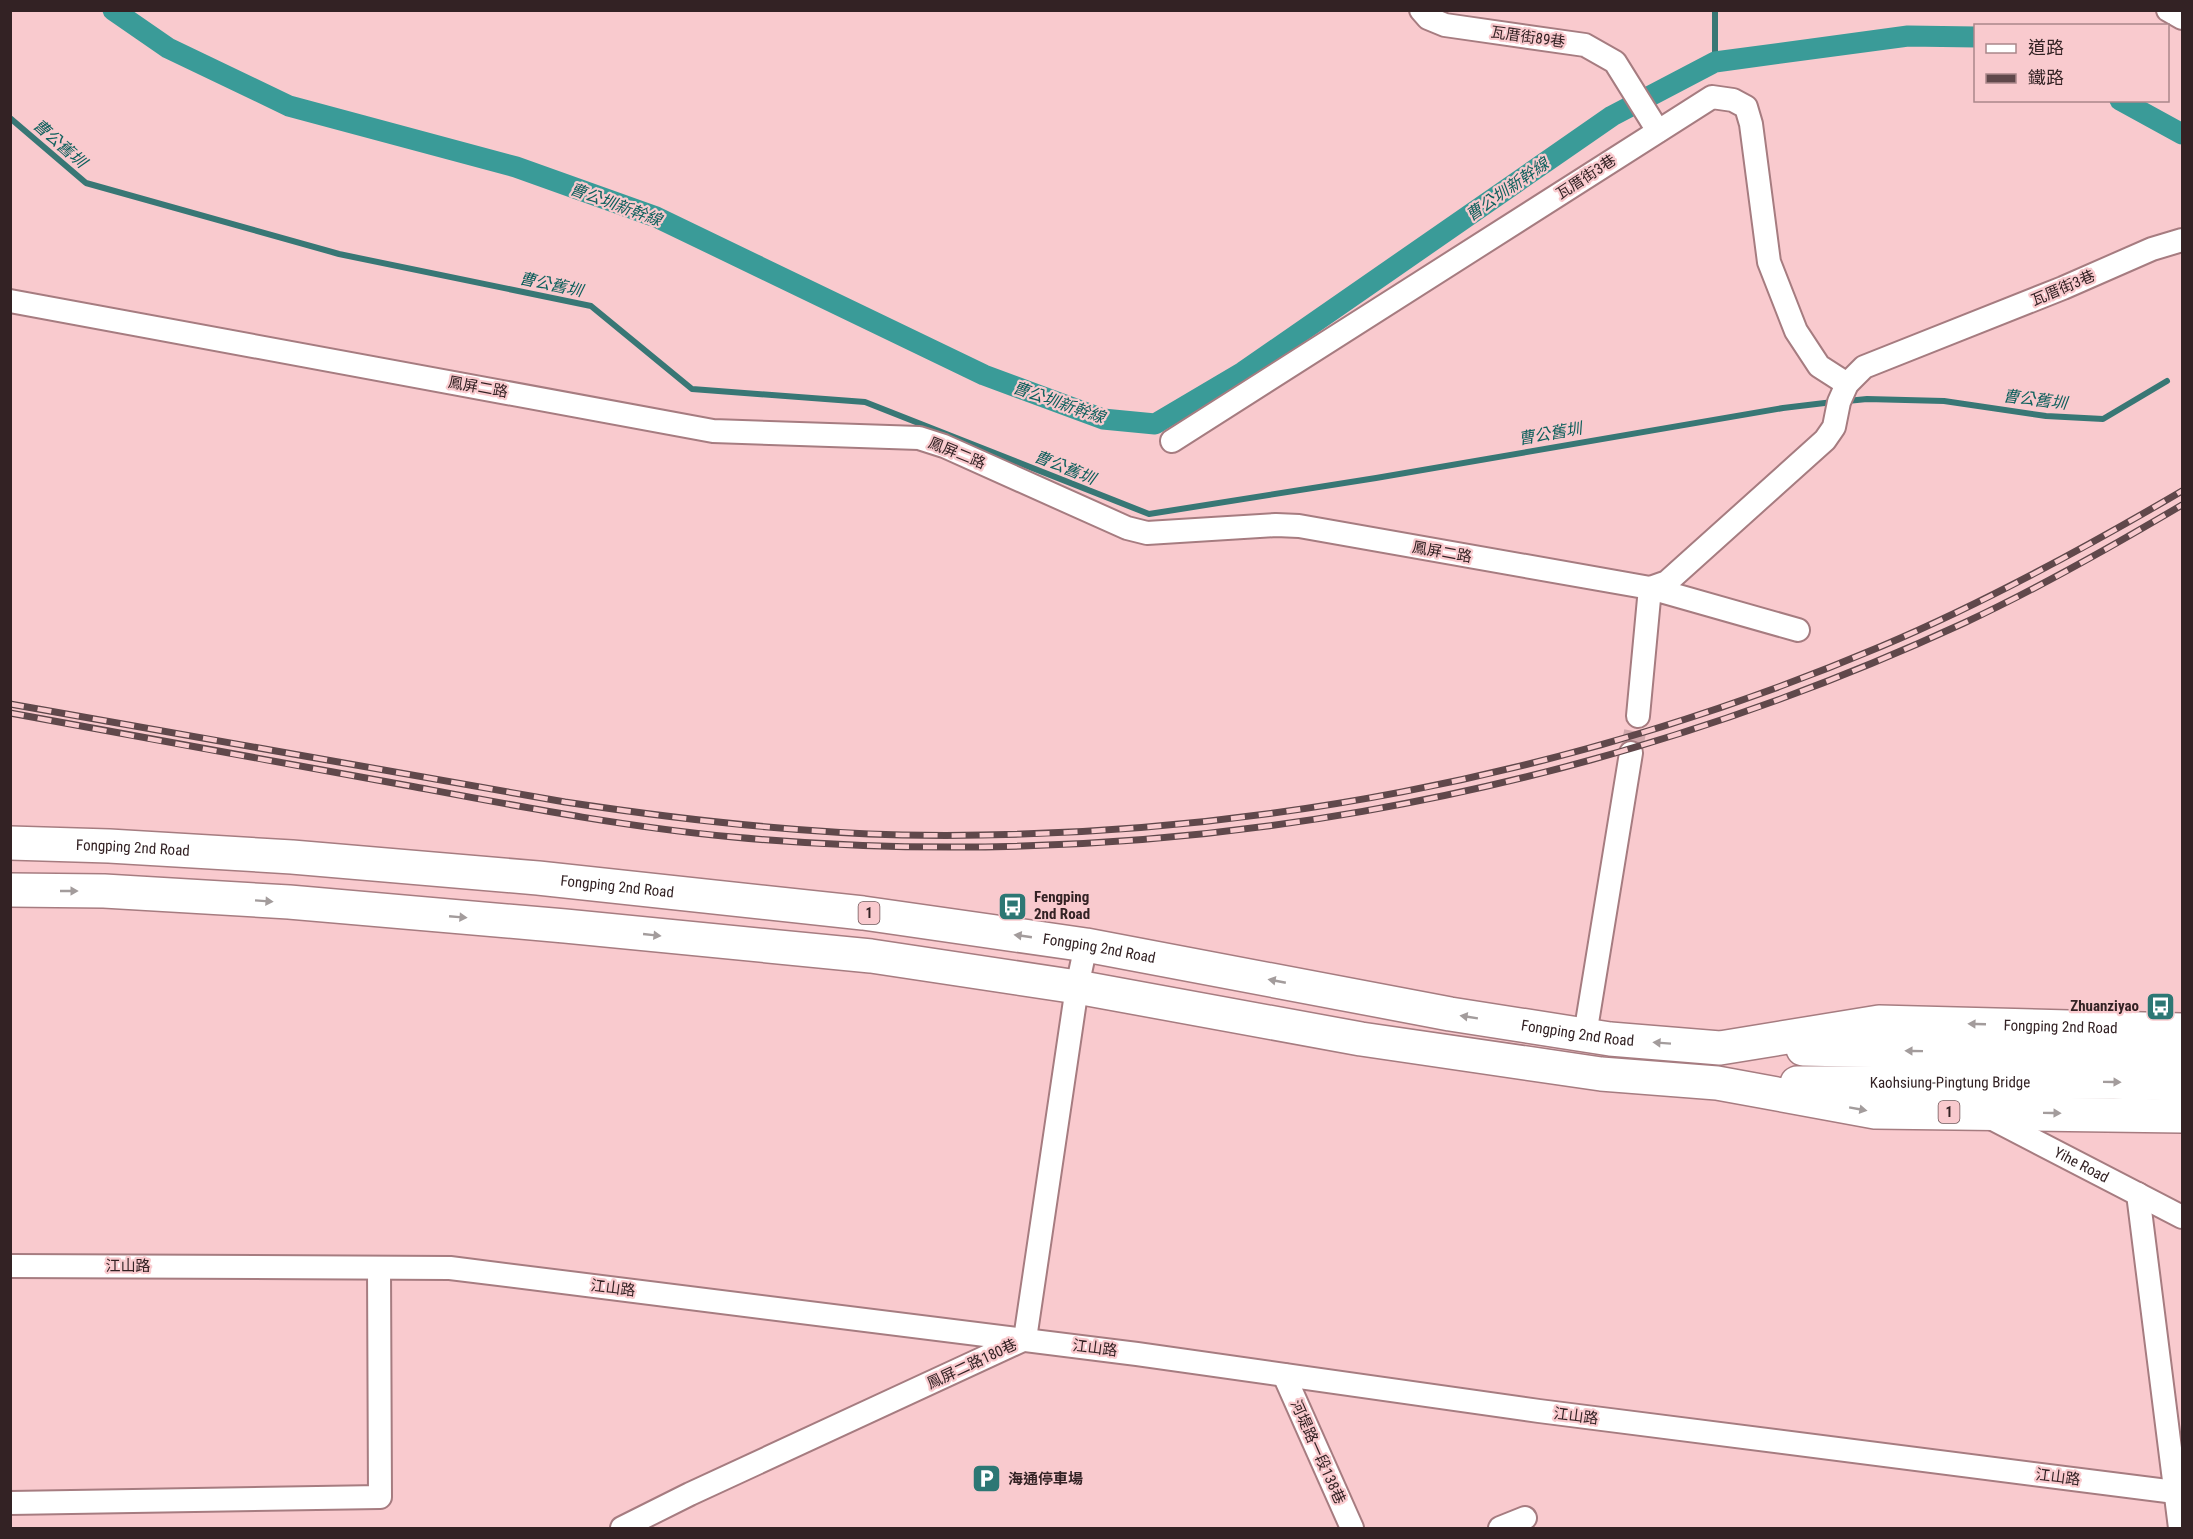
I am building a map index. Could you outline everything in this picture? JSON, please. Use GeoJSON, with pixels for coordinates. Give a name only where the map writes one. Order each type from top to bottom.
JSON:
{"type":"FeatureCollection","features":[{"type":"Feature","properties":{"kind":"main road","name":"Fongping 2nd Road"},"geometry":{"type":"LineString","coordinates":[[10,843],[109,846],[292,857],[523,877],[863,912],[1086,945],[1450,1014],[1610,1039],[1720,1048],[1879,1022],[2182,1030]]}},
{"type":"Feature","properties":{"kind":"main road"},"geometry":{"type":"LineString","coordinates":[[516,922],[523,877]]}},
{"type":"Feature","properties":{"kind":"main road","name":"1"},"geometry":{"type":"LineString","coordinates":[[10,890],[104,891],[254,900],[871,956],[1077,987],[1361,1039],[1601,1074],[1718,1083],[1875,1112],[2182,1116]]}},
{"type":"Feature","properties":{"kind":"main road","name":"Kaohsiung-Pingtung Bridge"},"geometry":{"type":"LineString","coordinates":[[1720,1048],[2182,1057]]}},
{"type":"Feature","properties":{"kind":"main road","name":"Kaohsiung-Pingtung Bridge"},"geometry":{"type":"LineString","coordinates":[[1718,1083],[2104,1082],[2182,1084]]}},
{"type":"Feature","properties":{"kind":"street","name":"瓦厝街89巷"},"geometry":{"type":"LineString","coordinates":[[1421,10],[1428,18],[1445,25],[1585,45],[1616,62],[1655,125]]}},
{"type":"Feature","properties":{"kind":"street"},"geometry":{"type":"LineString","coordinates":[[2168,10],[2182,18]]}},
{"type":"Feature","properties":{"kind":"street","name":"瓦厝街3巷"},"geometry":{"type":"LineString","coordinates":[[1172,441],[1655,125],[1712,97],[1733,100],[1746,107],[1751,124],[1769,262],[1796,331],[1819,366],[1845,389],[1864,367],[2063,288],[2152,249],[2182,240]]}},
{"type":"Feature","properties":{"kind":"street","name":"鳳屏二路"},"geometry":{"type":"LineString","coordinates":[[10,301],[713,430],[919,438],[944,446],[1127,528],[1147,533],[1276,525],[1299,526],[1650,588],[1798,630]]}},
{"type":"Feature","properties":{"kind":"street"},"geometry":{"type":"LineString","coordinates":[[1638,716],[1650,588],[1666,582],[1825,440],[1834,426],[1845,389]]}},
{"type":"Feature","properties":{"kind":"street"},"geometry":{"type":"LineString","coordinates":[[1585,1035],[1631,753]]}},
{"type":"Feature","properties":{"kind":"street","name":"鳳屏二路180巷"},"geometry":{"type":"LineString","coordinates":[[622,1528],[690,1494],[1025,1340],[1077,987],[1086,945]]}},
{"type":"Feature","properties":{"kind":"street","name":"Yihe Road"},"geometry":{"type":"LineString","coordinates":[[1979,1112],[2182,1217]]}},
{"type":"Feature","properties":{"kind":"street"},"geometry":{"type":"LineString","coordinates":[[2138,1194],[2180,1528]]}},
{"type":"Feature","properties":{"kind":"street","name":"江山路"},"geometry":{"type":"LineString","coordinates":[[10,1266],[450,1268],[1025,1340],[1539,1411],[2175,1492]]}},
{"type":"Feature","properties":{"kind":"street"},"geometry":{"type":"LineString","coordinates":[[10,1503],[380,1497],[380,1268]]}},
{"type":"Feature","properties":{"kind":"street","name":"河堤路一段138巷"},"geometry":{"type":"LineString","coordinates":[[1284,1375],[1352,1528]]}},
{"type":"Feature","properties":{"kind":"street"},"geometry":{"type":"LineString","coordinates":[[1500,1528],[1525,1518]]}},
{"type":"Feature","properties":{"kind":"waterway","name":"曹公圳新幹線"},"geometry":{"type":"LineString","coordinates":[[113,10],[168,48],[289,106],[516,167],[656,217],[984,375],[1103,419],[1155,424],[1243,372],[1612,116],[1715,62],[1908,36],[1974,37]]}},
{"type":"Feature","properties":{"kind":"waterway"},"geometry":{"type":"LineString","coordinates":[[1715,10],[1715,62]]}},
{"type":"Feature","properties":{"kind":"waterway","name":"曹公圳新幹線"},"geometry":{"type":"LineString","coordinates":[[2124,102],[2182,134]]}},
{"type":"Feature","properties":{"kind":"waterway","name":"曹公舊圳"},"geometry":{"type":"LineString","coordinates":[[10,118],[86,183],[339,254],[591,306],[692,389],[865,402],[1149,514],[1376,478],[1783,408],[1833,402]]}},
{"type":"Feature","properties":{"kind":"waterway","name":"曹公舊圳"},"geometry":{"type":"LineString","coordinates":[[1847,401],[1867,399],[1944,401],[2046,416],[2103,419],[2167,381]]}},
{"type":"Feature","properties":{"kind":"tunnel"},"geometry":{"type":"LineString","coordinates":[[1631,753],[1638,716]]}},
{"type":"Feature","properties":{"kind":"railway"},"geometry":{"type":"LineString","coordinates":[[10,704],[565,802],[733,824],[902,835],[1028,834],[1154,826],[1278,812],[1402,792],[1525,765],[1645,732],[1765,692],[1921,629],[2035,573],[2182,491]]}},
{"type":"Feature","properties":{"kind":"railway"},"geometry":{"type":"LineString","coordinates":[[10,713],[571,815],[652,828],[733,837],[892,846],[1050,845],[1207,833],[1363,811],[1517,779],[1668,737],[1818,685],[1964,623],[2074,567],[2182,505]]}},
{"type":"Feature","properties":{"kind":"place","name":"Fengping 2nd Road"},"geometry":{"type":"Point","coordinates":[1013,906]}},
{"type":"Feature","properties":{"kind":"place","name":"Zhuanziyao"},"geometry":{"type":"Point","coordinates":[2160,1006]}},
{"type":"Feature","properties":{"kind":"place","name":"海通停車場"},"geometry":{"type":"Point","coordinates":[987,1479]}}]}
